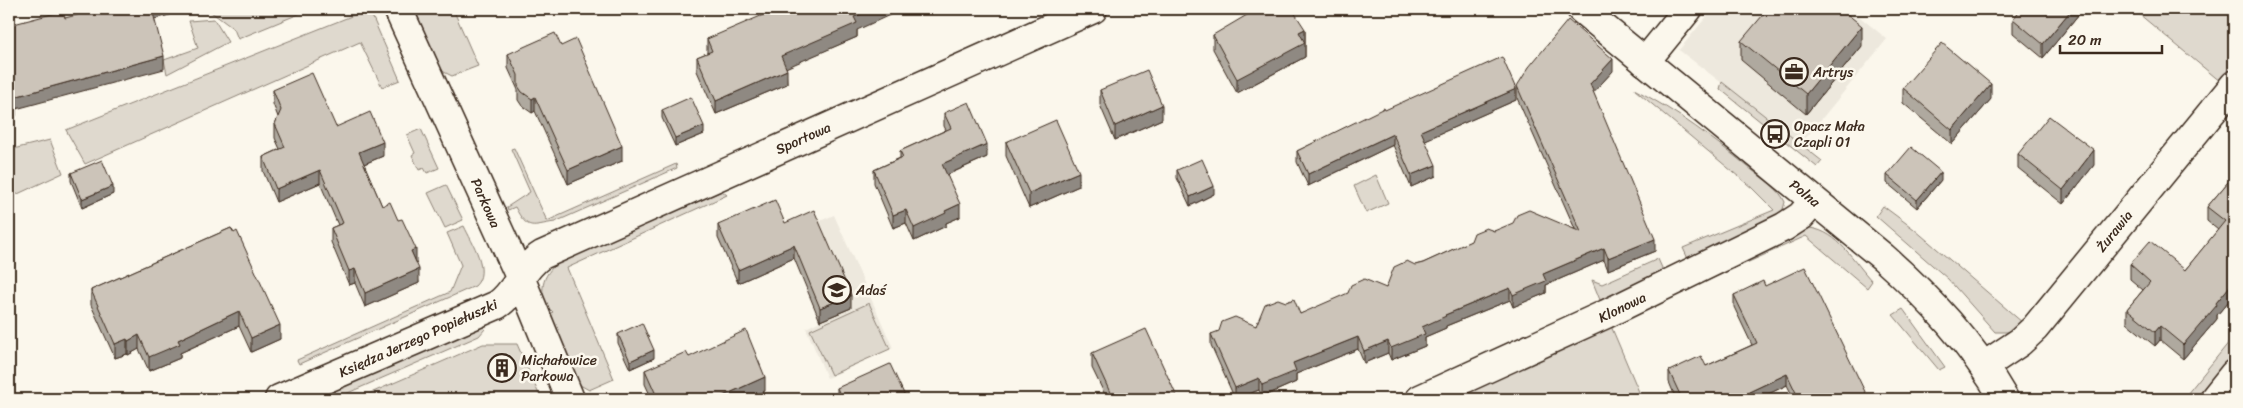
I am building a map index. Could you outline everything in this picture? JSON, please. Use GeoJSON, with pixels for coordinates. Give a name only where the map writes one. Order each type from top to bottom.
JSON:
{"type":"FeatureCollection","features":[{"type":"Feature","properties":{"kind":"street","name":"Parkowa"},"geometry":{"type":"LineString","coordinates":[[398,9],[520,277],[570,399]]}},
{"type":"Feature","properties":{"kind":"street","name":"Sportowa"},"geometry":{"type":"LineString","coordinates":[[520,277],[542,255],[1093,9]]}},
{"type":"Feature","properties":{"kind":"street","name":"Polna"},"geometry":{"type":"LineString","coordinates":[[1581,9],[1883,256],[1924,295],[1961,335],[1984,366],[2004,399]]}},
{"type":"Feature","properties":{"kind":"street"},"geometry":{"type":"LineString","coordinates":[[1645,62],[1688,9]]}},
{"type":"Feature","properties":{"kind":"street","name":"Żurawia"},"geometry":{"type":"LineString","coordinates":[[1984,366],[2020,342],[2035,328],[2234,85]]}},
{"type":"Feature","properties":{"kind":"street","name":"Klonowa"},"geometry":{"type":"LineString","coordinates":[[1420,399],[1606,314],[1784,227],[1801,216],[1814,201]]}},
{"type":"Feature","properties":{"kind":"street","name":"Księdza Jerzego Popiełuszki"},"geometry":{"type":"LineString","coordinates":[[279,399],[496,305],[504,299],[520,277]]}},
{"type":"Feature","properties":{"kind":"street"},"geometry":{"type":"LineString","coordinates":[[2214,399],[2234,374]]}},
{"type":"Feature","properties":{"kind":"shaded area"},"geometry":{"type":"Polygon","coordinates":[[[207,9],[311,9],[238,39],[234,29],[207,9]]]}},
{"type":"Feature","properties":{"kind":"shaded area"},"geometry":{"type":"Polygon","coordinates":[[[369,9],[400,80],[382,87],[360,42],[85,164],[66,130],[369,9]]]}},
{"type":"Feature","properties":{"kind":"shaded area"},"geometry":{"type":"Polygon","coordinates":[[[419,9],[453,9],[478,66],[452,76],[442,71],[415,11],[419,9]]]}},
{"type":"Feature","properties":{"kind":"shaded area"},"geometry":{"type":"Polygon","coordinates":[[[1713,9],[1850,9],[1887,39],[1801,144],[1679,50],[1713,9]]]}},
{"type":"Feature","properties":{"kind":"shaded area"},"geometry":{"type":"Polygon","coordinates":[[[2133,9],[2234,9],[2234,68],[2221,82],[2133,9]]]}},
{"type":"Feature","properties":{"kind":"shaded area"},"geometry":{"type":"Polygon","coordinates":[[[214,19],[228,42],[167,74],[164,60],[198,48],[189,21],[214,19]]]}},
{"type":"Feature","properties":{"kind":"shaded area"},"geometry":{"type":"Polygon","coordinates":[[[1722,82],[1822,161],[1817,167],[1720,89],[1722,82]]]}},
{"type":"Feature","properties":{"kind":"shaded area"},"geometry":{"type":"Polygon","coordinates":[[[1634,89],[1695,126],[1770,184],[1779,192],[1785,202],[1782,213],[1689,261],[1683,248],[1774,210],[1752,188],[1634,89]]]}},
{"type":"Feature","properties":{"kind":"shaded area"},"geometry":{"type":"Polygon","coordinates":[[[421,129],[439,168],[427,173],[424,168],[419,170],[412,155],[415,153],[407,135],[421,129]]]}},
{"type":"Feature","properties":{"kind":"shaded area"},"geometry":{"type":"Polygon","coordinates":[[[50,140],[63,173],[9,198],[9,150],[50,140]]]}},
{"type":"Feature","properties":{"kind":"shaded area"},"geometry":{"type":"Polygon","coordinates":[[[514,148],[547,221],[676,164],[677,168],[555,222],[531,225],[527,224],[515,207],[508,210],[507,207],[530,192],[511,149],[514,148]]]}},
{"type":"Feature","properties":{"kind":"shaded area"},"geometry":{"type":"Polygon","coordinates":[[[1376,175],[1388,203],[1366,213],[1354,186],[1376,175]]]}},
{"type":"Feature","properties":{"kind":"shaded area"},"geometry":{"type":"Polygon","coordinates":[[[446,185],[463,220],[445,228],[428,193],[446,185]]]}},
{"type":"Feature","properties":{"kind":"shaded area"},"geometry":{"type":"Polygon","coordinates":[[[722,191],[727,195],[567,268],[614,379],[589,390],[580,385],[549,315],[553,312],[551,310],[548,311],[543,297],[543,284],[548,272],[559,262],[722,191]]]}},
{"type":"Feature","properties":{"kind":"shaded area"},"geometry":{"type":"Polygon","coordinates":[[[1883,206],[1914,229],[2023,323],[2012,332],[1995,332],[1948,279],[1876,216],[1883,206]]]}},
{"type":"Feature","properties":{"kind":"shaded area","name":"Adaś"},"geometry":{"type":"Polygon","coordinates":[[[834,215],[893,348],[827,378],[806,328],[820,321],[785,236],[834,215]]]}},
{"type":"Feature","properties":{"kind":"shaded area"},"geometry":{"type":"Polygon","coordinates":[[[464,226],[481,265],[479,280],[475,286],[299,364],[297,360],[450,292],[461,265],[447,233],[464,226]]]}},
{"type":"Feature","properties":{"kind":"shaded area"},"geometry":{"type":"Polygon","coordinates":[[[1810,228],[1829,235],[1845,248],[1872,281],[1867,288],[1806,236],[1658,303],[1810,228]]]}},
{"type":"Feature","properties":{"kind":"shaded area"},"geometry":{"type":"Polygon","coordinates":[[[1658,259],[1662,268],[1659,276],[1602,305],[1592,280],[1602,284],[1658,259]]]}},
{"type":"Feature","properties":{"kind":"shaded area"},"geometry":{"type":"Polygon","coordinates":[[[869,303],[890,349],[831,375],[810,330],[869,303]]]}},
{"type":"Feature","properties":{"kind":"shaded area"},"geometry":{"type":"Polygon","coordinates":[[[1903,309],[1945,367],[1939,370],[1893,315],[1903,309]]]}},
{"type":"Feature","properties":{"kind":"shaded area"},"geometry":{"type":"Polygon","coordinates":[[[483,326],[485,329],[479,336],[334,399],[315,399],[483,326]]]}},
{"type":"Feature","properties":{"kind":"shaded area"},"geometry":{"type":"Polygon","coordinates":[[[1611,326],[1642,399],[1450,399],[1611,326]]]}},
{"type":"Feature","properties":{"kind":"shaded area"},"geometry":{"type":"Polygon","coordinates":[[[2234,336],[2234,359],[2200,399],[2183,399],[2234,336]]]}},
{"type":"Feature","properties":{"kind":"shaded area"},"geometry":{"type":"Polygon","coordinates":[[[483,344],[517,344],[541,399],[357,399],[483,344]],[[505,357],[491,364],[500,383],[514,376],[505,357]]]}},
{"type":"Feature","properties":{"kind":"building"},"geometry":{"type":"Polygon","coordinates":[[[100,9],[152,9],[164,56],[14,97],[16,103],[9,105],[9,19],[10,25],[63,11],[65,18],[100,9]]]}},
{"type":"Feature","properties":{"kind":"building"},"geometry":{"type":"Polygon","coordinates":[[[777,9],[872,9],[854,17],[857,23],[781,56],[787,70],[716,101],[697,57],[712,51],[707,39],[777,9]]]}},
{"type":"Feature","properties":{"kind":"building"},"geometry":{"type":"Polygon","coordinates":[[[1257,9],[1292,9],[1305,29],[1299,32],[1305,43],[1237,79],[1213,35],[1257,9]]]}},
{"type":"Feature","properties":{"kind":"building"},"geometry":{"type":"Polygon","coordinates":[[[1768,9],[1841,9],[1862,26],[1806,94],[1741,41],[1768,9]]]}},
{"type":"Feature","properties":{"kind":"building"},"geometry":{"type":"Polygon","coordinates":[[[2021,9],[2072,9],[2043,44],[2013,19],[2021,9]]]}},
{"type":"Feature","properties":{"kind":"building"},"geometry":{"type":"Polygon","coordinates":[[[1568,20],[1613,59],[1590,84],[1655,239],[1608,258],[1604,248],[1543,274],[1546,281],[1513,295],[1510,288],[1445,315],[1422,327],[1425,334],[1391,348],[1388,341],[1364,351],[1358,337],[1293,363],[1296,371],[1262,385],[1259,378],[1235,388],[1211,334],[1219,331],[1222,322],[1235,317],[1256,326],[1265,304],[1278,299],[1286,302],[1294,299],[1300,314],[1348,293],[1351,285],[1364,279],[1386,288],[1394,267],[1407,261],[1415,265],[1423,263],[1471,241],[1474,233],[1486,228],[1494,231],[1513,223],[1517,215],[1529,210],[1581,232],[1517,86],[1529,67],[1568,20]]]}},
{"type":"Feature","properties":{"kind":"building"},"geometry":{"type":"Polygon","coordinates":[[[555,33],[561,46],[576,39],[622,146],[568,170],[535,97],[532,99],[522,92],[518,86],[518,75],[508,54],[555,33]]]}},
{"type":"Feature","properties":{"kind":"building"},"geometry":{"type":"Polygon","coordinates":[[[1942,43],[1991,84],[1952,130],[1903,88],[1942,43]]]}},
{"type":"Feature","properties":{"kind":"building"},"geometry":{"type":"Polygon","coordinates":[[[1502,57],[1516,89],[1421,131],[1436,165],[1411,175],[1393,134],[1308,174],[1297,151],[1384,108],[1385,110],[1502,57]]]}},
{"type":"Feature","properties":{"kind":"building"},"geometry":{"type":"Polygon","coordinates":[[[1147,70],[1162,105],[1115,126],[1100,90],[1147,70]]]}},
{"type":"Feature","properties":{"kind":"building"},"geometry":{"type":"Polygon","coordinates":[[[312,73],[336,127],[370,112],[383,142],[359,152],[382,206],[390,202],[398,220],[402,219],[416,249],[411,251],[419,269],[365,293],[355,269],[349,271],[331,228],[343,223],[320,170],[276,189],[263,157],[285,147],[275,124],[281,110],[273,90],[312,73]]]}},
{"type":"Feature","properties":{"kind":"building"},"geometry":{"type":"Polygon","coordinates":[[[691,97],[704,126],[675,138],[662,110],[691,97]]]}},
{"type":"Feature","properties":{"kind":"building"},"geometry":{"type":"Polygon","coordinates":[[[969,102],[987,144],[942,164],[960,204],[945,211],[946,213],[914,228],[906,210],[893,215],[874,170],[903,157],[900,151],[951,128],[944,113],[969,102]]]}},
{"type":"Feature","properties":{"kind":"building"},"geometry":{"type":"Polygon","coordinates":[[[2049,116],[2094,150],[2063,190],[2018,154],[2049,116]]]}},
{"type":"Feature","properties":{"kind":"building"},"geometry":{"type":"Polygon","coordinates":[[[1056,120],[1079,172],[1029,193],[1006,142],[1056,120]]]}},
{"type":"Feature","properties":{"kind":"building"},"geometry":{"type":"Polygon","coordinates":[[[1911,147],[1941,172],[1917,200],[1887,175],[1911,147]]]}},
{"type":"Feature","properties":{"kind":"building"},"geometry":{"type":"Polygon","coordinates":[[[1202,159],[1214,186],[1190,197],[1177,170],[1202,159]]]}},
{"type":"Feature","properties":{"kind":"building"},"geometry":{"type":"Polygon","coordinates":[[[102,160],[113,186],[82,199],[71,173],[102,160]]]}},
{"type":"Feature","properties":{"kind":"building"},"geometry":{"type":"Polygon","coordinates":[[[2234,175],[2234,281],[2216,303],[2217,305],[2183,345],[2160,326],[2155,332],[2127,309],[2150,282],[2130,264],[2150,241],[2185,270],[2225,221],[2207,207],[2234,175]]]}},
{"type":"Feature","properties":{"kind":"building"},"geometry":{"type":"Polygon","coordinates":[[[775,200],[785,223],[814,210],[851,295],[820,308],[794,245],[738,270],[718,225],[775,200]]]}},
{"type":"Feature","properties":{"kind":"building"},"geometry":{"type":"Polygon","coordinates":[[[231,228],[234,233],[237,231],[280,325],[251,338],[239,311],[178,340],[180,344],[149,357],[139,335],[128,341],[127,339],[115,344],[91,290],[231,228]]]}},
{"type":"Feature","properties":{"kind":"building"},"geometry":{"type":"Polygon","coordinates":[[[1805,267],[1868,398],[1799,399],[1787,374],[1749,392],[1751,396],[1745,399],[1682,399],[1669,371],[1701,356],[1706,366],[1757,343],[1734,295],[1763,281],[1765,286],[1805,267]]]}},
{"type":"Feature","properties":{"kind":"building"},"geometry":{"type":"Polygon","coordinates":[[[642,323],[654,350],[630,361],[618,334],[642,323]]]}},
{"type":"Feature","properties":{"kind":"building"},"geometry":{"type":"Polygon","coordinates":[[[1146,329],[1178,399],[1113,399],[1092,353],[1146,329]]]}},
{"type":"Feature","properties":{"kind":"building"},"geometry":{"type":"Polygon","coordinates":[[[746,330],[765,377],[716,399],[658,399],[645,370],[686,352],[689,357],[746,330]]]}},
{"type":"Feature","properties":{"kind":"building"},"geometry":{"type":"Polygon","coordinates":[[[890,364],[905,396],[897,399],[842,399],[837,388],[890,364]]]}},
{"type":"Feature","properties":{"kind":"place","name":"Artrys"},"geometry":{"type":"Point","coordinates":[1794,72]}},
{"type":"Feature","properties":{"kind":"place","name":"Opacz Mała Czapli 01"},"geometry":{"type":"Point","coordinates":[1775,134]}},
{"type":"Feature","properties":{"kind":"place","name":"Adaś"},"geometry":{"type":"Point","coordinates":[837,290]}},
{"type":"Feature","properties":{"kind":"place","name":"Michałowice Parkowa"},"geometry":{"type":"Point","coordinates":[502,368]}}]}
